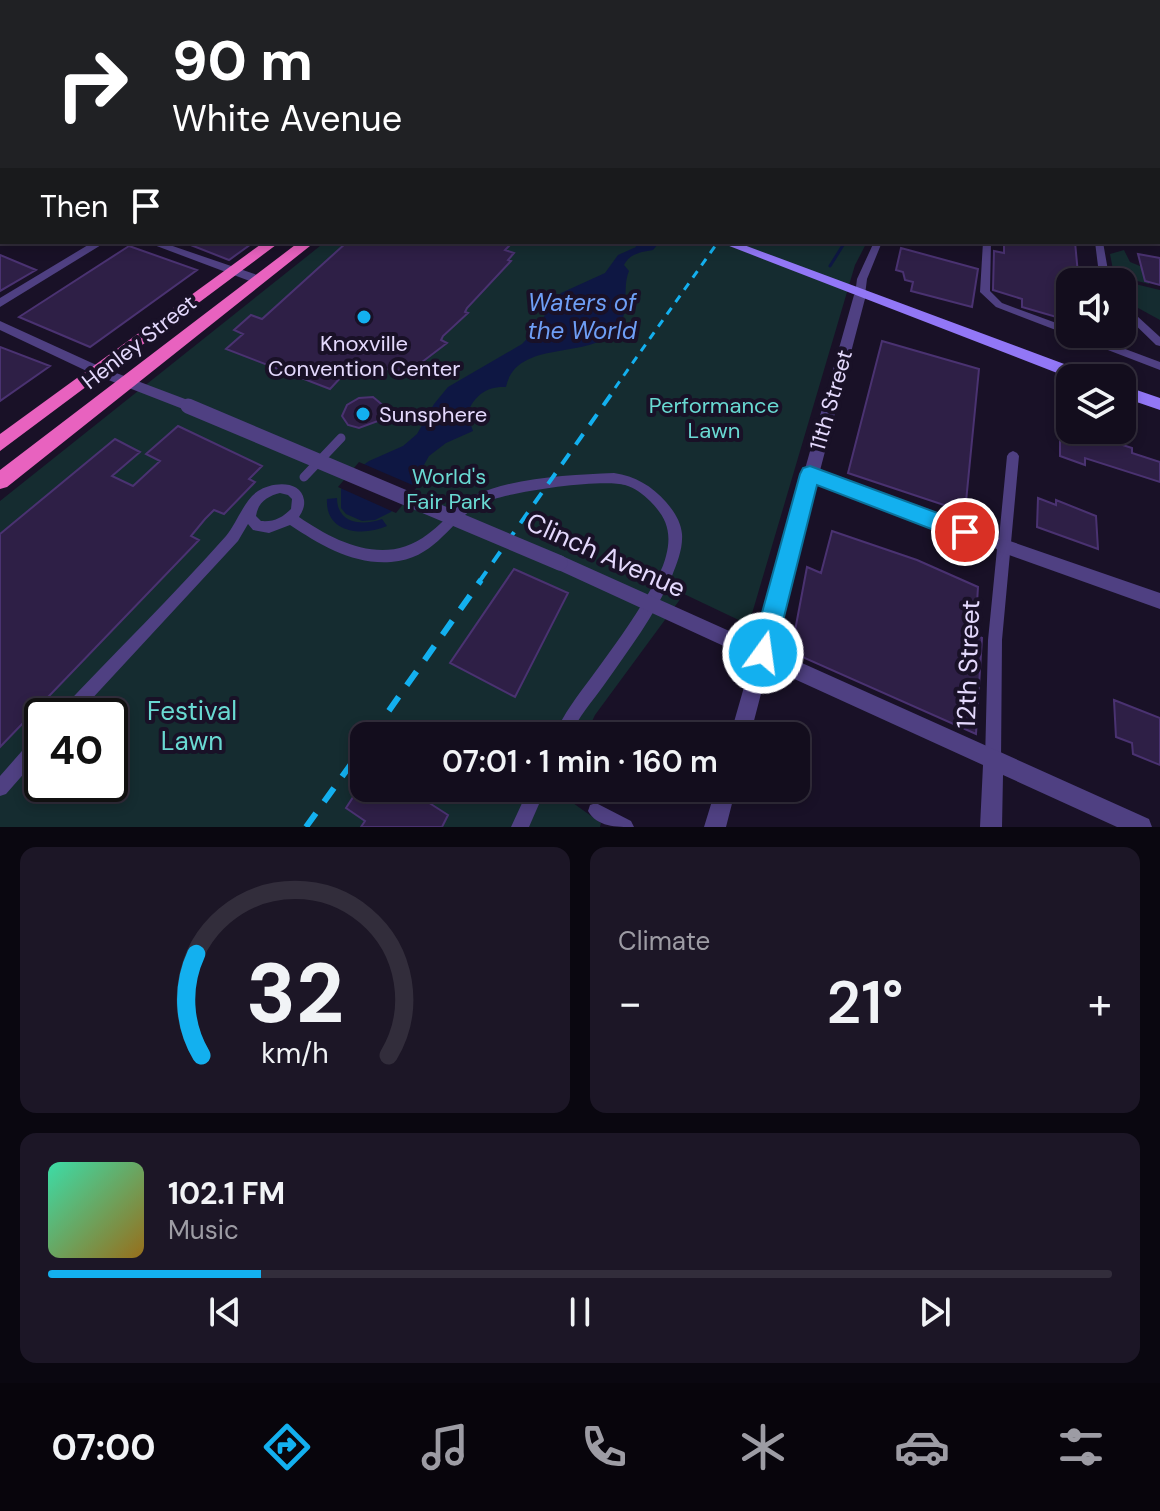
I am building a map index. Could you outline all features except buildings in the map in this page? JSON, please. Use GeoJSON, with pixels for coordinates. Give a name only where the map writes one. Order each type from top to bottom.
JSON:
{"type":"FeatureCollection","features":[{"type":"Feature","properties":{"kind":"highway","name":"Henley Street"},"geometry":{"type":"LineString","coordinates":[[0,444],[270,244]]}},
{"type":"Feature","properties":{"kind":"highway","name":"Henley Street"},"geometry":{"type":"LineString","coordinates":[[0,481],[305,244]]}},
{"type":"Feature","properties":{"kind":"main road"},"geometry":{"type":"LineString","coordinates":[[730,244],[1056,367]]}},
{"type":"Feature","properties":{"kind":"main road"},"geometry":{"type":"LineString","coordinates":[[1136,396],[1160,404]]}},
{"type":"Feature","properties":{"kind":"street"},"geometry":{"type":"LineString","coordinates":[[0,303],[98,244]]}},
{"type":"Feature","properties":{"kind":"street"},"geometry":{"type":"LineString","coordinates":[[157,244],[259,280]]}},
{"type":"Feature","properties":{"kind":"street"},"geometry":{"type":"LineString","coordinates":[[860,295],[862,279],[877,244]]}},
{"type":"Feature","properties":{"kind":"street"},"geometry":{"type":"LineString","coordinates":[[987,244],[985,292],[999,305],[1056,327]]}},
{"type":"Feature","properties":{"kind":"street"},"geometry":{"type":"LineString","coordinates":[[1099,244],[1103,268]]}},
{"type":"Feature","properties":{"kind":"street","name":"11th Street"},"geometry":{"type":"LineString","coordinates":[[744,722],[860,295]]}},
{"type":"Feature","properties":{"kind":"street"},"geometry":{"type":"LineString","coordinates":[[1136,320],[1160,343]]}},
{"type":"Feature","properties":{"kind":"street","name":"Clinch Avenue"},"geometry":{"type":"LineString","coordinates":[[0,325],[98,371],[175,400],[650,602],[993,762],[1141,827]]}},
{"type":"Feature","properties":{"kind":"street"},"geometry":{"type":"LineString","coordinates":[[1113,348],[1160,366]]}},
{"type":"Feature","properties":{"kind":"street"},"geometry":{"type":"LineString","coordinates":[[304,477],[341,438]]}},
{"type":"Feature","properties":{"kind":"street","name":"12th Street"},"geometry":{"type":"LineString","coordinates":[[991,827],[995,640],[1013,456]]}},
{"type":"Feature","properties":{"kind":"street"},"geometry":{"type":"LineString","coordinates":[[810,474],[1160,601]]}},
{"type":"Feature","properties":{"kind":"street"},"geometry":{"type":"LineString","coordinates":[[290,518],[337,546],[377,559],[396,557],[417,549],[431,540],[459,511],[485,496],[598,479],[621,479],[653,496],[674,524],[675,547],[650,602],[568,722]]}},
{"type":"Feature","properties":{"kind":"street"},"geometry":{"type":"LineString","coordinates":[[82,698],[219,551],[240,529],[250,510],[265,493],[287,489],[294,491],[299,502],[290,518],[272,528],[244,535],[219,551]]}},
{"type":"Feature","properties":{"kind":"street"},"geometry":{"type":"LineString","coordinates":[[250,510],[252,521],[257,526],[272,528]]}},
{"type":"Feature","properties":{"kind":"street"},"geometry":{"type":"LineString","coordinates":[[0,788],[24,761]]}},
{"type":"Feature","properties":{"kind":"street"},"geometry":{"type":"LineString","coordinates":[[520,827],[532,802]]}},
{"type":"Feature","properties":{"kind":"street"},"geometry":{"type":"LineString","coordinates":[[715,827],[722,802]]}},
{"type":"Feature","properties":{"kind":"street"},"geometry":{"type":"LineString","coordinates":[[596,811],[625,827]]}},
{"type":"Feature","properties":{"kind":"green space","name":"World's Fair Park"},"geometry":{"type":"Polygon","coordinates":[[[322,244],[866,244],[855,265],[751,617],[745,623],[684,594],[592,722],[350,722],[350,802],[572,802],[601,823],[600,827],[0,827],[0,501],[322,244]]]}},
{"type":"Feature","properties":{"kind":"green space"},"geometry":{"type":"Polygon","coordinates":[[[1124,250],[1130,262],[1150,270],[1149,284],[1136,281],[1136,268],[1113,268],[1110,254],[1124,250]]]}},
{"type":"Feature","properties":{"kind":"green space"},"geometry":{"type":"Polygon","coordinates":[[[1136,284],[1160,290],[1160,320],[1136,307],[1136,284]]]}},
{"type":"Feature","properties":{"kind":"water","name":"Waters of the World"},"geometry":{"type":"Polygon","coordinates":[[[635,244],[658,244],[653,250],[633,256],[624,265],[629,271],[625,308],[616,330],[589,345],[524,362],[513,372],[506,387],[492,388],[477,397],[467,414],[473,431],[446,443],[429,456],[407,495],[391,512],[375,520],[362,521],[346,514],[341,508],[341,489],[355,471],[369,461],[403,446],[417,434],[448,387],[522,344],[540,325],[550,304],[561,293],[605,273],[618,255],[636,247],[635,244]]]}},
{"type":"Feature","properties":{"kind":"water"},"geometry":{"type":"Polygon","coordinates":[[[337,498],[338,507],[346,518],[359,522],[382,519],[387,526],[357,531],[339,525],[332,519],[327,499],[337,498]]]}},
{"type":"Feature","properties":{"kind":"pier"},"geometry":{"type":"Polygon","coordinates":[[[359,462],[417,487],[396,513],[338,487],[359,462]]]}},
{"type":"Feature","properties":{"kind":"waterway"},"geometry":{"type":"LineString","coordinates":[[830,266],[844,244]]}},
{"type":"Feature","properties":{"kind":"railway"},"geometry":{"type":"LineString","coordinates":[[615,388],[717,244]]}},
{"type":"Feature","properties":{"kind":"railway"},"geometry":{"type":"LineString","coordinates":[[479,582],[617,386]]}},
{"type":"Feature","properties":{"kind":"railway"},"geometry":{"type":"LineString","coordinates":[[381,722],[481,580]]}},
{"type":"Feature","properties":{"kind":"railway"},"geometry":{"type":"LineString","coordinates":[[306,827],[350,766]]}},
{"type":"Feature","properties":{"kind":"place","name":"Knoxville Convention Center"},"geometry":{"type":"Point","coordinates":[364,317]}},
{"type":"Feature","properties":{"kind":"place","name":"Sunsphere"},"geometry":{"type":"Point","coordinates":[363,414]}},
{"type":"Feature","properties":{"kind":"route"},"geometry":{"type":"LineString","coordinates":[[763,653],[810,474],[965,532]]}},
{"type":"Feature","properties":{"kind":"park label","name":"Performance Lawn"},"geometry":{"type":"Point","coordinates":[714,418]}},
{"type":"Feature","properties":{"kind":"park label","name":"Festival Lawn"},"geometry":{"type":"Point","coordinates":[192,726]}}]}
